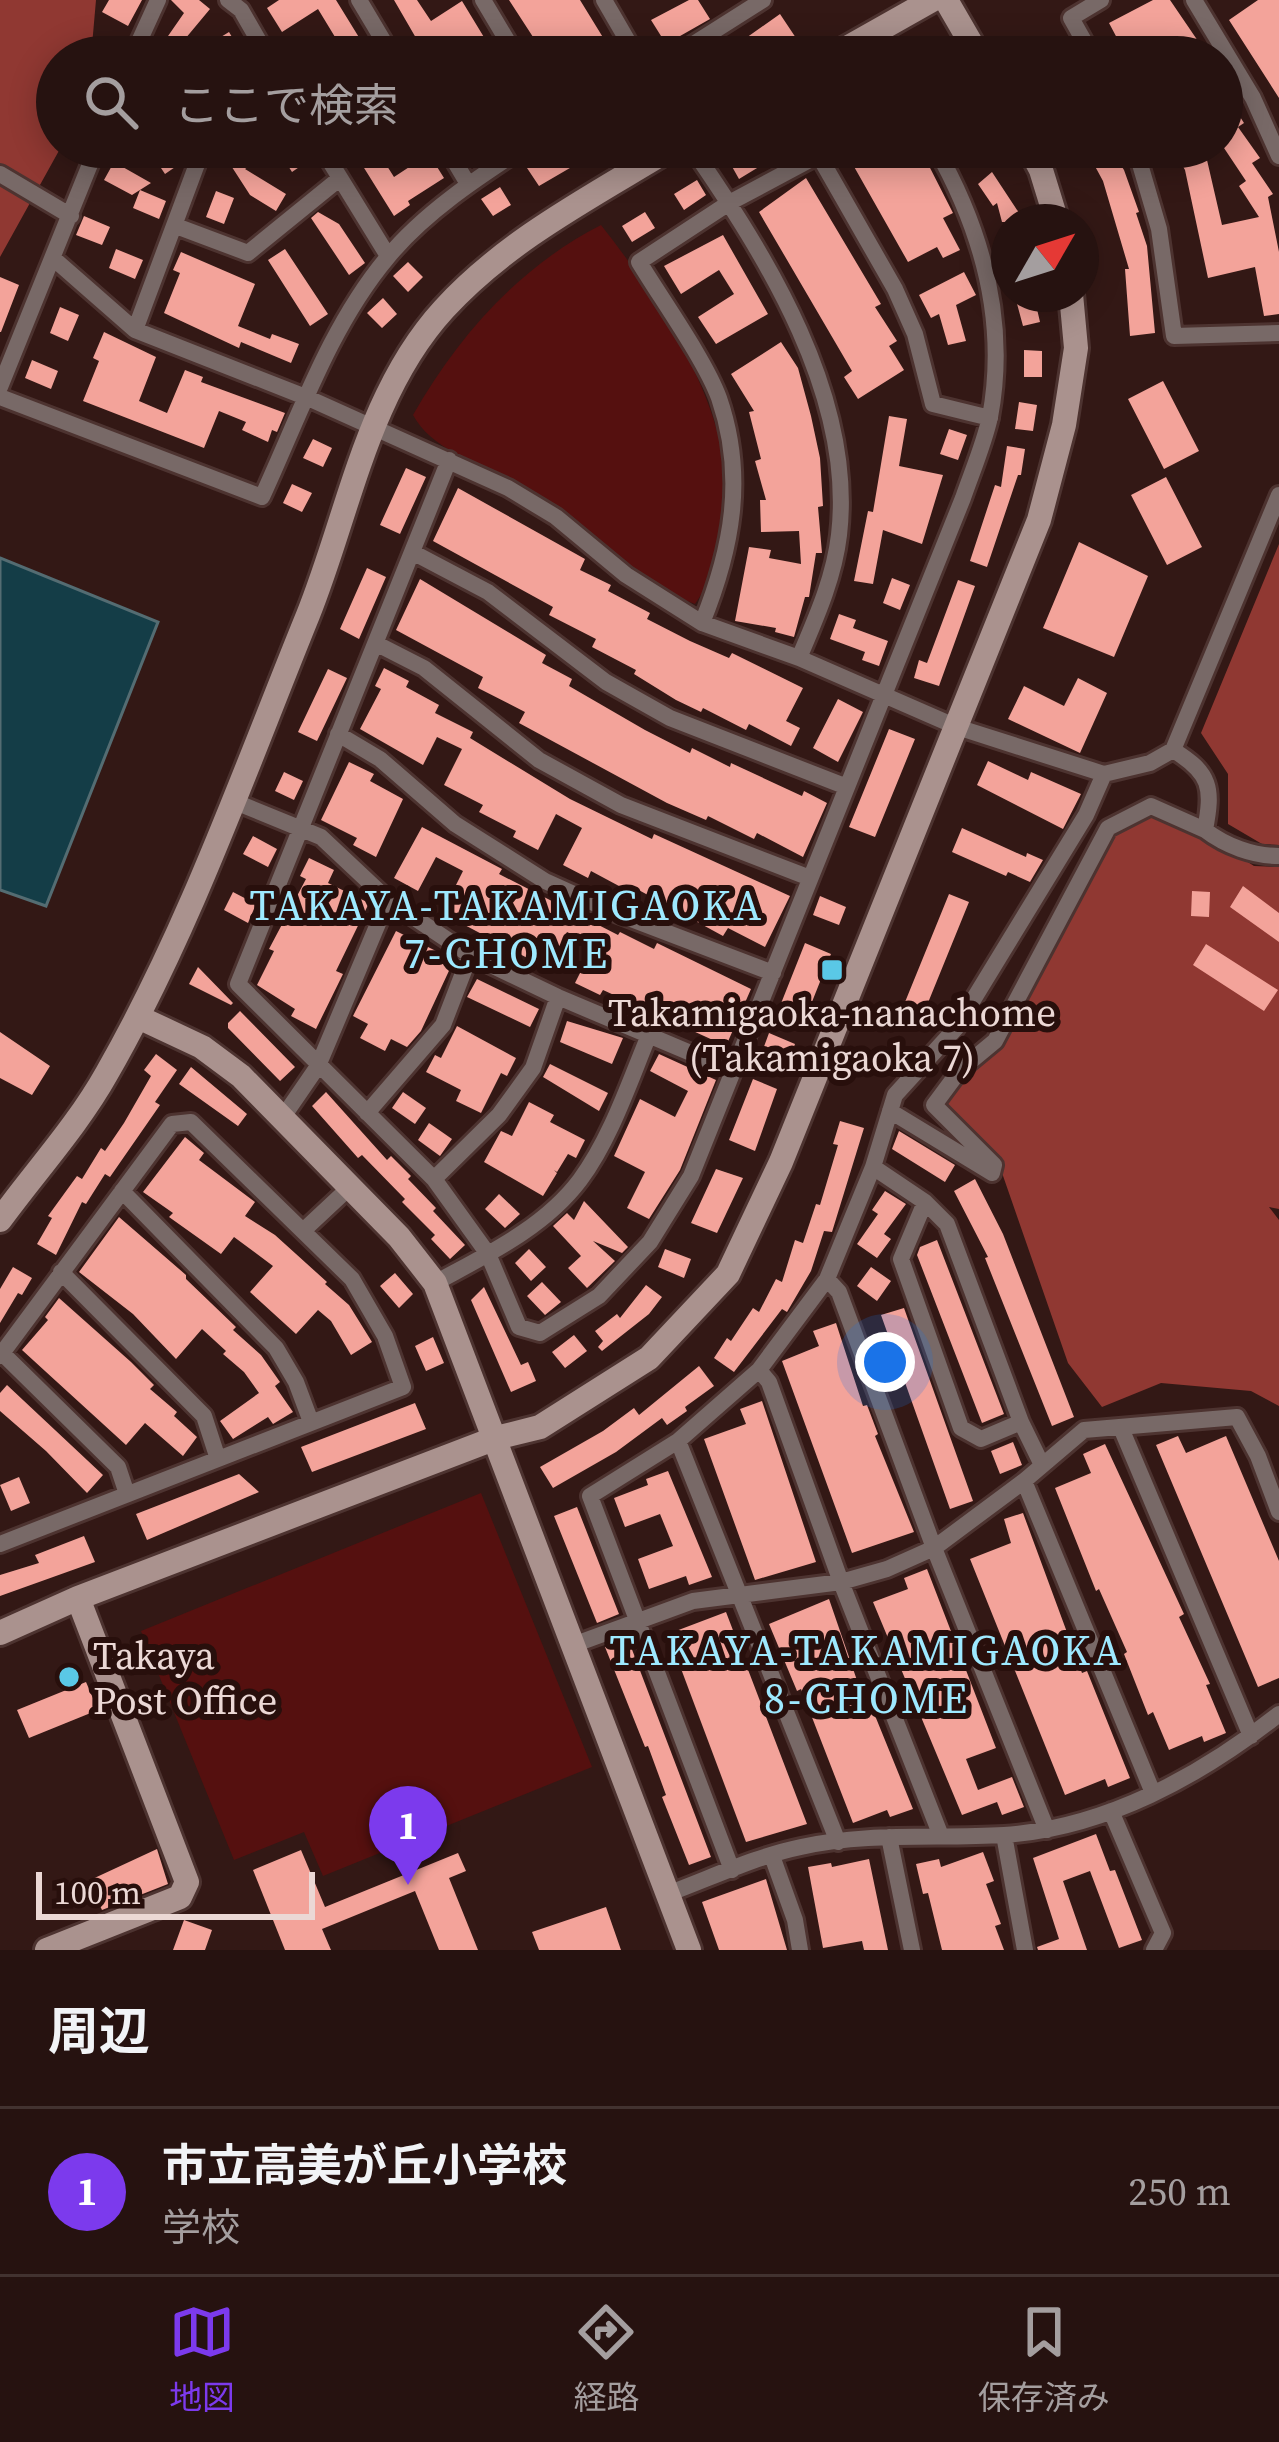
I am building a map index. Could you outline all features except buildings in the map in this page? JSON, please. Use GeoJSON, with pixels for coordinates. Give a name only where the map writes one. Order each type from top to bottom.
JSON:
{"type":"FeatureCollection","features":[{"type":"Feature","properties":{"kind":"street"},"geometry":{"type":"LineString","coordinates":[[142,36],[158,0]]}},
{"type":"Feature","properties":{"kind":"street"},"geometry":{"type":"LineString","coordinates":[[228,0],[241,10],[256,36]]}},
{"type":"Feature","properties":{"kind":"street"},"geometry":{"type":"LineString","coordinates":[[359,0],[380,36]]}},
{"type":"Feature","properties":{"kind":"street"},"geometry":{"type":"LineString","coordinates":[[484,0],[505,36]]}},
{"type":"Feature","properties":{"kind":"street"},"geometry":{"type":"LineString","coordinates":[[604,0],[625,36]]}},
{"type":"Feature","properties":{"kind":"street"},"geometry":{"type":"LineString","coordinates":[[722,0],[733,19]]}},
{"type":"Feature","properties":{"kind":"street"},"geometry":{"type":"LineString","coordinates":[[706,36],[763,0]]}},
{"type":"Feature","properties":{"kind":"street"},"geometry":{"type":"LineString","coordinates":[[868,36],[932,0]]}},
{"type":"Feature","properties":{"kind":"street"},"geometry":{"type":"LineString","coordinates":[[946,0],[967,36]]}},
{"type":"Feature","properties":{"kind":"street"},"geometry":{"type":"LineString","coordinates":[[1081,36],[1071,18],[1101,0]]}},
{"type":"Feature","properties":{"kind":"street"},"geometry":{"type":"LineString","coordinates":[[1194,0],[1216,36]]}},
{"type":"Feature","properties":{"kind":"street"},"geometry":{"type":"LineString","coordinates":[[1243,81],[1279,156]]}},
{"type":"Feature","properties":{"kind":"street"},"geometry":{"type":"LineString","coordinates":[[0,387],[89,168]]}},
{"type":"Feature","properties":{"kind":"street"},"geometry":{"type":"LineString","coordinates":[[135,330],[196,168]]}},
{"type":"Feature","properties":{"kind":"street"},"geometry":{"type":"LineString","coordinates":[[333,168],[388,256]]}},
{"type":"Feature","properties":{"kind":"street"},"geometry":{"type":"LineString","coordinates":[[458,168],[468,184]]}},
{"type":"Feature","properties":{"kind":"street"},"geometry":{"type":"LineString","coordinates":[[0,397],[262,496],[345,319],[388,256],[468,184],[493,168]]}},
{"type":"Feature","properties":{"kind":"street"},"geometry":{"type":"LineString","coordinates":[[0,1220],[104,1079],[138,1017],[233,801],[323,577],[373,427],[399,375],[441,311],[503,251],[639,168]]}},
{"type":"Feature","properties":{"kind":"street"},"geometry":{"type":"LineString","coordinates":[[705,168],[729,203],[824,384],[841,464],[839,536],[826,593],[799,658]]}},
{"type":"Feature","properties":{"kind":"street"},"geometry":{"type":"LineString","coordinates":[[702,623],[734,520],[734,453],[718,394],[639,262],[729,203],[796,168]]}},
{"type":"Feature","properties":{"kind":"street"},"geometry":{"type":"LineString","coordinates":[[835,168],[915,334],[933,404],[990,418]]}},
{"type":"Feature","properties":{"kind":"street"},"geometry":{"type":"LineString","coordinates":[[449,460],[238,984],[434,1179],[488,1254],[519,1327],[540,1333],[599,1296],[650,1242],[691,1176],[963,498],[990,418],[996,343],[987,265],[947,168]]}},
{"type":"Feature","properties":{"kind":"street"},"geometry":{"type":"LineString","coordinates":[[1040,168],[1051,204]]}},
{"type":"Feature","properties":{"kind":"street"},"geometry":{"type":"LineString","coordinates":[[1141,168],[1159,229],[1174,336],[1279,333]]}},
{"type":"Feature","properties":{"kind":"street"},"geometry":{"type":"LineString","coordinates":[[0,174],[71,215]]}},
{"type":"Feature","properties":{"kind":"street"},"geometry":{"type":"LineString","coordinates":[[176,226],[248,253],[339,178]]}},
{"type":"Feature","properties":{"kind":"street"},"geometry":{"type":"LineString","coordinates":[[54,259],[135,330],[308,398],[508,488],[556,518],[626,575],[702,623],[799,658],[957,727],[1104,774],[1150,763],[1173,749],[1279,495]]}},
{"type":"Feature","properties":{"kind":"street"},"geometry":{"type":"LineString","coordinates":[[0,1633],[78,1598],[496,1438],[540,1427],[649,1358],[728,1274],[781,1162],[1039,520],[1064,425],[1076,348],[1073,312]]}},
{"type":"Feature","properties":{"kind":"street"},"geometry":{"type":"LineString","coordinates":[[414,554],[488,592],[606,682],[670,718],[847,787]]}},
{"type":"Feature","properties":{"kind":"street"},"geometry":{"type":"LineString","coordinates":[[377,644],[424,668],[539,760],[621,806],[810,878]]}},
{"type":"Feature","properties":{"kind":"street"},"geometry":{"type":"LineString","coordinates":[[338,734],[380,759],[455,824],[545,881],[773,973]]}},
{"type":"Feature","properties":{"kind":"street"},"geometry":{"type":"LineString","coordinates":[[1173,749],[1191,760],[1206,779],[1210,799],[1205,830]]}},
{"type":"Feature","properties":{"kind":"street"},"geometry":{"type":"LineString","coordinates":[[731,1870],[640,1618],[590,1496],[678,1441],[759,1370],[827,1280],[873,1167],[895,1095],[956,1028],[1086,815],[1104,774]]}},
{"type":"Feature","properties":{"kind":"street"},"geometry":{"type":"LineString","coordinates":[[233,801],[321,837],[388,900],[470,955],[731,1070]]}},
{"type":"Feature","properties":{"kind":"street"},"geometry":{"type":"LineString","coordinates":[[890,1111],[992,1173],[994,1165],[934,1105],[960,1070],[995,1041],[1108,828],[1151,806],[1220,841],[1263,856],[1279,856]]}},
{"type":"Feature","properties":{"kind":"street"},"geometry":{"type":"LineString","coordinates":[[284,1117],[318,1066],[388,900]]}},
{"type":"Feature","properties":{"kind":"street"},"geometry":{"type":"LineString","coordinates":[[367,1113],[443,1025],[470,955]]}},
{"type":"Feature","properties":{"kind":"street"},"geometry":{"type":"LineString","coordinates":[[434,1179],[499,1114],[532,1068],[558,997]]}},
{"type":"Feature","properties":{"kind":"street"},"geometry":{"type":"LineString","coordinates":[[138,1017],[202,1047],[284,1117],[399,1237],[435,1283],[689,1950]]}},
{"type":"Feature","properties":{"kind":"street"},"geometry":{"type":"LineString","coordinates":[[435,1283],[537,1223],[580,1180],[613,1120],[649,1035]]}},
{"type":"Feature","properties":{"kind":"street"},"geometry":{"type":"LineString","coordinates":[[0,1544],[127,1495],[311,1422],[403,1387],[385,1336],[352,1280],[191,1122],[172,1124],[1,1354],[118,1466],[127,1495]]}},
{"type":"Feature","properties":{"kind":"street"},"geometry":{"type":"LineString","coordinates":[[873,1167],[925,1202],[947,1224],[1042,1466]]}},
{"type":"Feature","properties":{"kind":"street"},"geometry":{"type":"LineString","coordinates":[[305,1229],[351,1186]]}},
{"type":"Feature","properties":{"kind":"street"},"geometry":{"type":"LineString","coordinates":[[122,1191],[276,1348],[311,1422]]}},
{"type":"Feature","properties":{"kind":"street"},"geometry":{"type":"LineString","coordinates":[[925,1202],[901,1259],[961,1428],[981,1439],[1021,1422]]}},
{"type":"Feature","properties":{"kind":"street"},"geometry":{"type":"LineString","coordinates":[[61,1273],[204,1416],[218,1459]]}},
{"type":"Feature","properties":{"kind":"street"},"geometry":{"type":"LineString","coordinates":[[827,1280],[839,1292],[934,1548],[1047,1830]]}},
{"type":"Feature","properties":{"kind":"street"},"geometry":{"type":"LineString","coordinates":[[759,1370],[769,1382],[941,1836]]}},
{"type":"Feature","properties":{"kind":"street"},"geometry":{"type":"LineString","coordinates":[[574,1645],[692,1601],[841,1582],[887,1569],[934,1548],[1084,1430],[1237,1417],[1279,1512]]}},
{"type":"Feature","properties":{"kind":"street"},"geometry":{"type":"LineString","coordinates":[[1121,1428],[1250,1736]]}},
{"type":"Feature","properties":{"kind":"street"},"geometry":{"type":"LineString","coordinates":[[678,1441],[838,1842]]}},
{"type":"Feature","properties":{"kind":"street"},"geometry":{"type":"LineString","coordinates":[[1258,1456],[1279,1461]]}},
{"type":"Feature","properties":{"kind":"street"},"geometry":{"type":"LineString","coordinates":[[1024,1481],[1153,1793]]}},
{"type":"Feature","properties":{"kind":"street"},"geometry":{"type":"LineString","coordinates":[[47,1950],[180,1897],[187,1882],[78,1598]]}},
{"type":"Feature","properties":{"kind":"street"},"geometry":{"type":"LineString","coordinates":[[670,1893],[801,1846],[1047,1830],[1111,1811],[1184,1778],[1279,1714]]}},
{"type":"Feature","properties":{"kind":"street"},"geometry":{"type":"LineString","coordinates":[[1111,1811],[1162,1933],[1154,1950]]}},
{"type":"Feature","properties":{"kind":"street"},"geometry":{"type":"LineString","coordinates":[[1004,1835],[1024,1950]]}},
{"type":"Feature","properties":{"kind":"street"},"geometry":{"type":"LineString","coordinates":[[889,1837],[912,1950]]}},
{"type":"Feature","properties":{"kind":"street"},"geometry":{"type":"LineString","coordinates":[[772,1856],[795,1920],[800,1950]]}},
{"type":"Feature","properties":{"kind":"shaded area"},"geometry":{"type":"Polygon","coordinates":[[[0,0],[96,0],[93,36],[36,36],[36,168],[49,168],[0,257],[0,0]]]}},
{"type":"Feature","properties":{"kind":"shaded area"},"geometry":{"type":"Polygon","coordinates":[[[601,225],[631,264],[687,356],[709,406],[723,457],[727,508],[719,557],[695,604],[649,580],[543,497],[446,448],[413,415],[450,358],[493,306],[543,261],[601,225]]]}},
{"type":"Feature","properties":{"kind":"shaded area"},"geometry":{"type":"Polygon","coordinates":[[[1279,544],[1279,845],[1262,844],[1228,824],[1228,774],[1201,733],[1279,544]]]}},
{"type":"Feature","properties":{"kind":"shaded area"},"geometry":{"type":"Polygon","coordinates":[[[1165,809],[1254,866],[1279,867],[1279,1209],[1269,1207],[1279,1220],[1279,1406],[1251,1391],[1161,1383],[1102,1407],[1068,1363],[1001,1170],[941,1097],[992,1038],[1106,829],[1165,809]]]}},
{"type":"Feature","properties":{"kind":"shaded area"},"geometry":{"type":"Polygon","coordinates":[[[481,1493],[592,1767],[323,1876],[304,1832],[234,1860],[141,1631],[481,1493]]]}},
{"type":"Feature","properties":{"kind":"water"},"geometry":{"type":"Polygon","coordinates":[[[0,558],[158,622],[46,906],[0,890],[0,558]]]}},
{"type":"Feature","properties":{"kind":"place","name":"Takamigaoka-nanachome (Takamigaoka 7)"},"geometry":{"type":"Point","coordinates":[832,970]}},
{"type":"Feature","properties":{"kind":"place","name":"Takaya Post Office"},"geometry":{"type":"Point","coordinates":[69,1677]}},
{"type":"Feature","properties":{"kind":"place","name":"市立高美が丘小学校"},"geometry":{"type":"Point","coordinates":[408,1885]}},
{"type":"Feature","properties":{"kind":"district","name":"TAKAYA-TAKAMIGAOKA 7-CHOME"},"geometry":{"type":"Point","coordinates":[507,929]}},
{"type":"Feature","properties":{"kind":"district","name":"TAKAYA-TAKAMIGAOKA 8-CHOME"},"geometry":{"type":"Point","coordinates":[867,1674]}}]}
